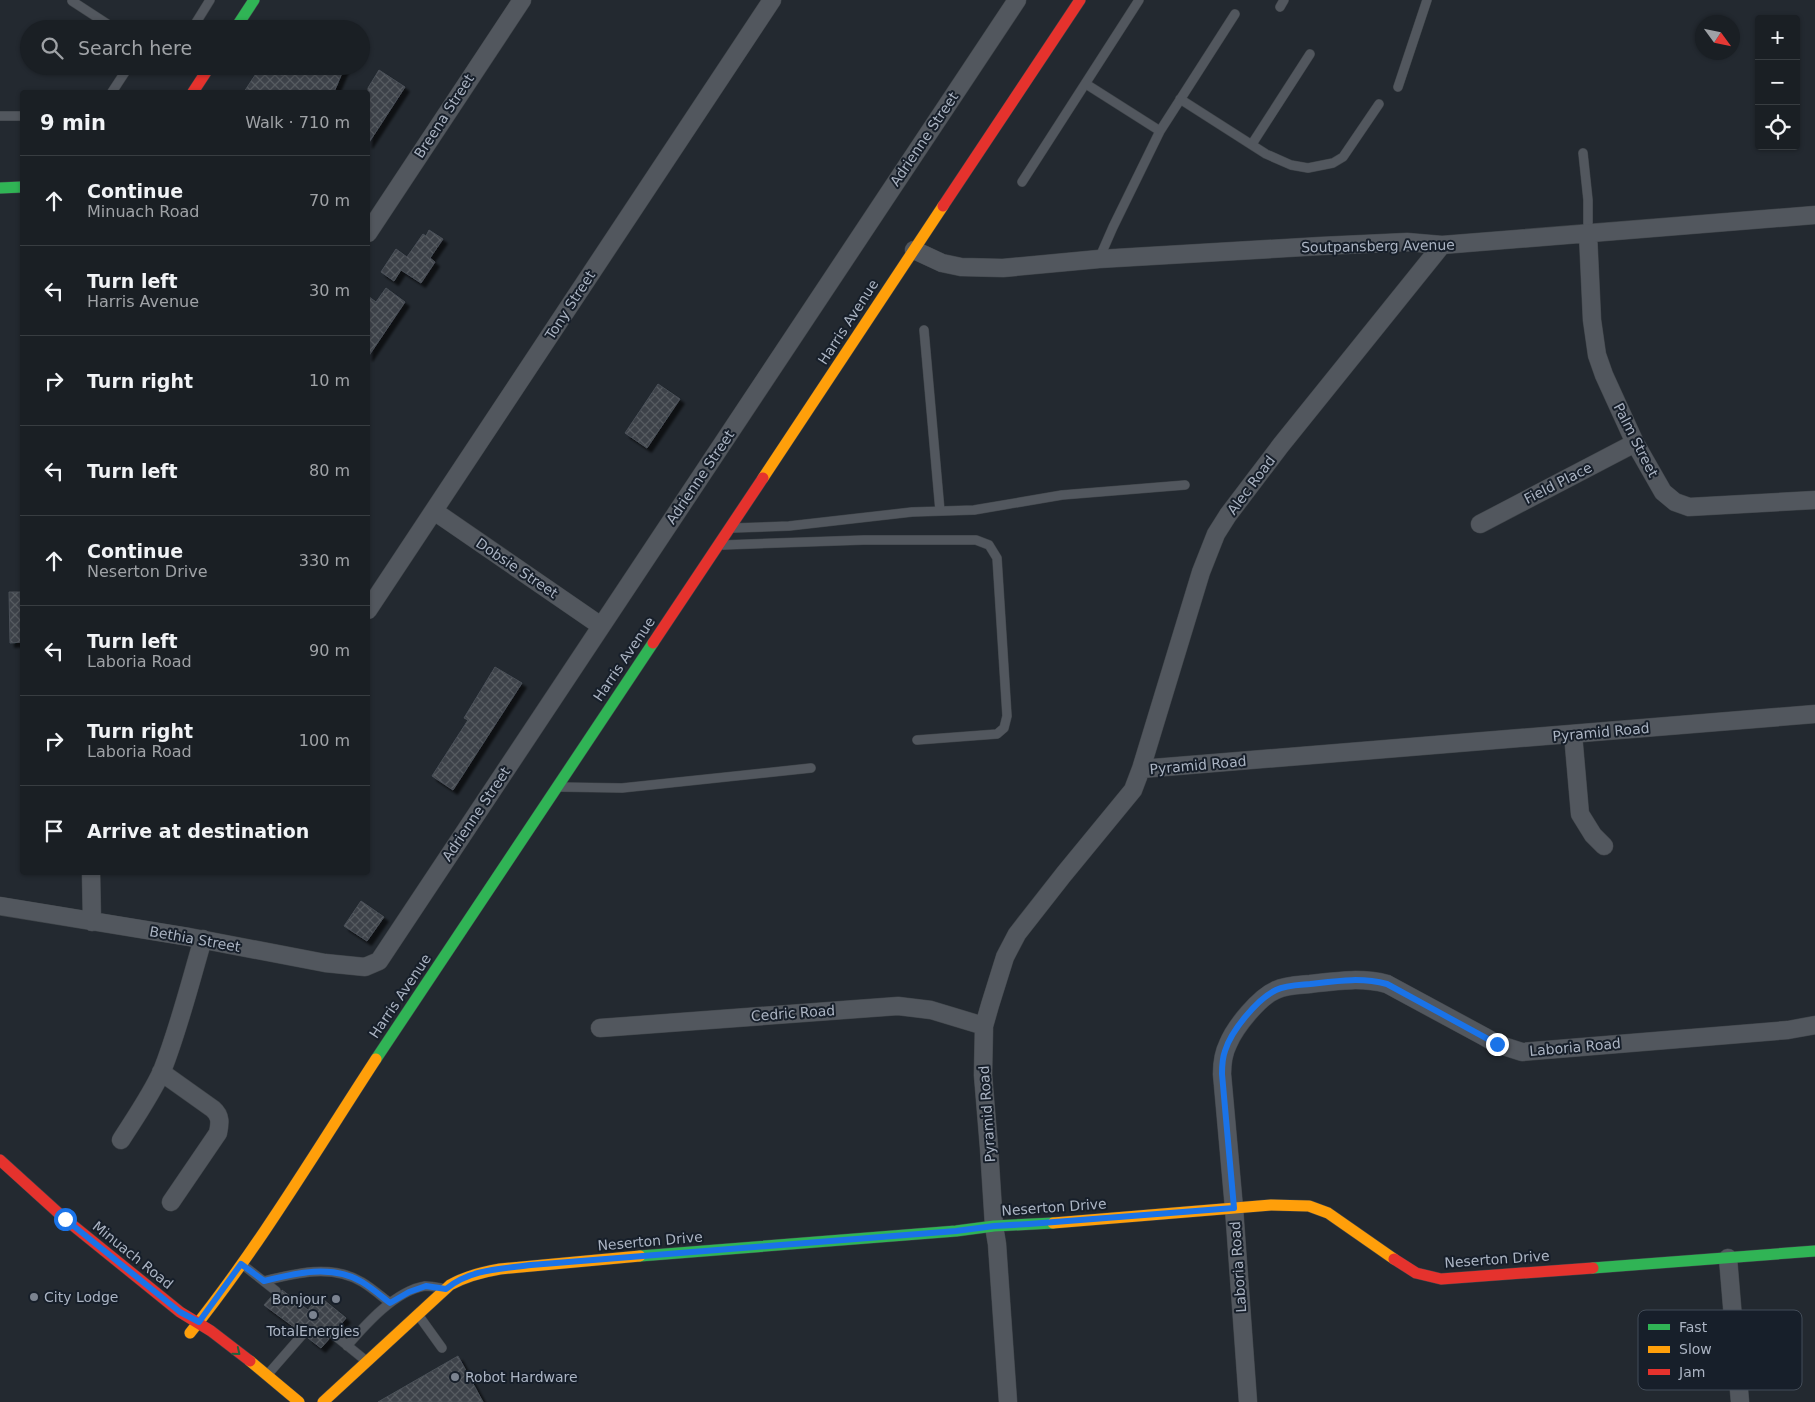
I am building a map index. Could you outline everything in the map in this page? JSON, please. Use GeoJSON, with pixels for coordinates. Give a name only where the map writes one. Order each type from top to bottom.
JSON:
{"type":"FeatureCollection","features":[{"type":"Feature","properties":{"kind":"street"},"geometry":{"type":"LineString","coordinates":[[241,20],[254,0]]}},
{"type":"Feature","properties":{"kind":"street","name":"Breena Street"},"geometry":{"type":"LineString","coordinates":[[370,230],[522,0]]}},
{"type":"Feature","properties":{"kind":"street","name":"Tony Street"},"geometry":{"type":"LineString","coordinates":[[370,607],[772,0]]}},
{"type":"Feature","properties":{"kind":"street","name":"Adrienne Street"},"geometry":{"type":"LineString","coordinates":[[384,953],[1016,0]]}},
{"type":"Feature","properties":{"kind":"street","name":"Harris Avenue"},"geometry":{"type":"LineString","coordinates":[[180,1312],[193,1336],[199,1322],[241,1264],[1080,0]]}},
{"type":"Feature","properties":{"kind":"street"},"geometry":{"type":"LineString","coordinates":[[194,90],[204,75]]}},
{"type":"Feature","properties":{"kind":"street"},"geometry":{"type":"LineString","coordinates":[[0,188],[20,187]]}},
{"type":"Feature","properties":{"kind":"street","name":"Soutpansberg Avenue"},"geometry":{"type":"LineString","coordinates":[[914,250],[942,263],[961,267],[1003,268],[1098,259],[1397,242],[1442,245],[1815,215]]}},
{"type":"Feature","properties":{"kind":"street","name":"Palm Street"},"geometry":{"type":"LineString","coordinates":[[1588,234],[1592,320],[1597,355],[1604,375],[1636,443],[1663,492],[1681,505],[1696,508],[1815,500]]}},
{"type":"Feature","properties":{"kind":"street","name":"Alec Road"},"geometry":{"type":"LineString","coordinates":[[1141,769],[1201,572],[1216,534],[1228,515],[1281,445],[1442,245]]}},
{"type":"Feature","properties":{"kind":"street","name":"Field Place"},"geometry":{"type":"LineString","coordinates":[[1480,524],[1636,443]]}},
{"type":"Feature","properties":{"kind":"street","name":"Dobsie Street"},"geometry":{"type":"LineString","coordinates":[[434,511],[601,626]]}},
{"type":"Feature","properties":{"kind":"street","name":"Pyramid Road"},"geometry":{"type":"LineString","coordinates":[[1008,1402],[983,1076],[984,1026],[1005,957],[1017,934],[1133,790],[1141,769],[1815,714]]}},
{"type":"Feature","properties":{"kind":"street"},"geometry":{"type":"LineString","coordinates":[[1573,734],[1580,814],[1593,835],[1604,846]]}},
{"type":"Feature","properties":{"kind":"street"},"geometry":{"type":"LineString","coordinates":[[91,875],[92,922]]}},
{"type":"Feature","properties":{"kind":"street","name":"Bethia Street"},"geometry":{"type":"LineString","coordinates":[[0,906],[203,940],[325,963],[369,967],[376,963],[384,953]]}},
{"type":"Feature","properties":{"kind":"street"},"geometry":{"type":"LineString","coordinates":[[121,1140],[161,1072],[175,1033],[203,940]]}},
{"type":"Feature","properties":{"kind":"street","name":"Laboria Road"},"geometry":{"type":"LineString","coordinates":[[1248,1402],[1222,1060],[1229,1041],[1241,1023],[1266,996],[1277,989],[1289,986],[1374,981],[1387,984],[1497,1044],[1522,1052],[1788,1030],[1815,1026]]}},
{"type":"Feature","properties":{"kind":"street","name":"Cedric Road"},"geometry":{"type":"LineString","coordinates":[[600,1028],[898,1006],[931,1010],[984,1026]]}},
{"type":"Feature","properties":{"kind":"street"},"geometry":{"type":"LineString","coordinates":[[161,1072],[219,1114],[220,1122],[218,1133],[171,1202]]}},
{"type":"Feature","properties":{"kind":"street","name":"Minuach Road"},"geometry":{"type":"LineString","coordinates":[[0,1160],[65,1219],[180,1312]]}},
{"type":"Feature","properties":{"kind":"street","name":"Neserton Drive"},"geometry":{"type":"LineString","coordinates":[[323,1402],[446,1289],[465,1276],[502,1269],[956,1231],[994,1226],[1293,1204],[1318,1208],[1407,1268],[1416,1273],[1441,1279],[1815,1251]]}},
{"type":"Feature","properties":{"kind":"street"},"geometry":{"type":"LineString","coordinates":[[1728,1258],[1732,1310]]}},
{"type":"Feature","properties":{"kind":"street"},"geometry":{"type":"LineString","coordinates":[[180,1312],[199,1322],[298,1402]]}},
{"type":"Feature","properties":{"kind":"lane"},"geometry":{"type":"LineString","coordinates":[[198,20],[210,0]]}},
{"type":"Feature","properties":{"kind":"lane"},"geometry":{"type":"LineString","coordinates":[[1022,182],[1139,0]]}},
{"type":"Feature","properties":{"kind":"lane"},"geometry":{"type":"LineString","coordinates":[[1398,87],[1427,0]]}},
{"type":"Feature","properties":{"kind":"lane"},"geometry":{"type":"LineString","coordinates":[[72,1],[101,20]]}},
{"type":"Feature","properties":{"kind":"lane"},"geometry":{"type":"LineString","coordinates":[[1098,259],[1160,131],[1234,14]]}},
{"type":"Feature","properties":{"kind":"lane"},"geometry":{"type":"LineString","coordinates":[[1252,144],[1310,54]]}},
{"type":"Feature","properties":{"kind":"lane"},"geometry":{"type":"LineString","coordinates":[[113,90],[123,75]]}},
{"type":"Feature","properties":{"kind":"lane"},"geometry":{"type":"LineString","coordinates":[[1086,84],[1160,131]]}},
{"type":"Feature","properties":{"kind":"lane"},"geometry":{"type":"LineString","coordinates":[[1180,99],[1274,158],[1300,167],[1314,167],[1333,163],[1343,156],[1379,104]]}},
{"type":"Feature","properties":{"kind":"lane"},"geometry":{"type":"LineString","coordinates":[[0,116],[20,116]]}},
{"type":"Feature","properties":{"kind":"lane"},"geometry":{"type":"LineString","coordinates":[[1583,152],[1588,200],[1588,234]]}},
{"type":"Feature","properties":{"kind":"lane"},"geometry":{"type":"LineString","coordinates":[[924,330],[940,511]]}},
{"type":"Feature","properties":{"kind":"lane"},"geometry":{"type":"LineString","coordinates":[[729,528],[789,526],[902,513],[974,510],[1062,494],[1185,485]]}},
{"type":"Feature","properties":{"kind":"lane"},"geometry":{"type":"LineString","coordinates":[[718,545],[864,540],[976,540],[989,545],[997,558],[1007,716],[1004,728],[997,734],[917,740]]}},
{"type":"Feature","properties":{"kind":"lane"},"geometry":{"type":"LineString","coordinates":[[557,787],[622,788],[811,768]]}},
{"type":"Feature","properties":{"kind":"lane"},"geometry":{"type":"LineString","coordinates":[[241,1264],[276,1291]]}},
{"type":"Feature","properties":{"kind":"lane"},"geometry":{"type":"LineString","coordinates":[[264,1281],[292,1274],[335,1272],[362,1282],[390,1303]]}},
{"type":"Feature","properties":{"kind":"lane"},"geometry":{"type":"LineString","coordinates":[[347,1346],[371,1318],[390,1303],[409,1292],[426,1286],[446,1289]]}},
{"type":"Feature","properties":{"kind":"lane"},"geometry":{"type":"LineString","coordinates":[[417,1314],[442,1348]]}},
{"type":"Feature","properties":{"kind":"lane"},"geometry":{"type":"LineString","coordinates":[[266,1376],[303,1334]]}},
{"type":"Feature","properties":{"kind":"lane"},"geometry":{"type":"LineString","coordinates":[[333,1334],[367,1362]]}},
{"type":"Feature","properties":{"kind":"building"},"geometry":{"type":"Polygon","coordinates":[[[379,70],[405,87],[370,141],[370,90],[368,88],[379,70]]]}},
{"type":"Feature","properties":{"kind":"building"},"geometry":{"type":"Polygon","coordinates":[[[255,75],[341,75],[335,90],[245,90],[255,75]]]}},
{"type":"Feature","properties":{"kind":"building"},"geometry":{"type":"Polygon","coordinates":[[[429,230],[443,239],[430,258],[435,262],[421,283],[401,270],[394,281],[381,272],[396,249],[407,257],[423,234],[426,236],[429,230]]]}},
{"type":"Feature","properties":{"kind":"building"},"geometry":{"type":"Polygon","coordinates":[[[386,288],[405,302],[370,354],[370,298],[376,302],[386,288]]]}},
{"type":"Feature","properties":{"kind":"building"},"geometry":{"type":"Polygon","coordinates":[[[658,384],[680,399],[647,448],[625,433],[658,384]]]}},
{"type":"Feature","properties":{"kind":"building"},"geometry":{"type":"Polygon","coordinates":[[[9,592],[20,592],[20,642],[10,643],[9,592]]]}},
{"type":"Feature","properties":{"kind":"building"},"geometry":{"type":"Polygon","coordinates":[[[495,667],[522,683],[453,790],[432,776],[468,720],[464,718],[495,667]]]}},
{"type":"Feature","properties":{"kind":"building"},"geometry":{"type":"Polygon","coordinates":[[[361,901],[384,917],[367,941],[344,926],[361,901]]]}},
{"type":"Feature","properties":{"kind":"building"},"geometry":{"type":"Polygon","coordinates":[[[282,1290],[308,1310],[319,1296],[346,1318],[337,1329],[328,1330],[329,1339],[321,1348],[308,1338],[309,1332],[307,1329],[301,1328],[298,1330],[264,1305],[272,1296],[281,1295],[282,1290]]]}},
{"type":"Feature","properties":{"kind":"building"},"geometry":{"type":"Polygon","coordinates":[[[458,1356],[483,1402],[378,1402],[458,1356]]]}},
{"type":"Feature","properties":{"kind":"traffic: fast"},"geometry":{"type":"LineString","coordinates":[[241,20],[254,0]]}},
{"type":"Feature","properties":{"kind":"traffic: fast"},"geometry":{"type":"LineString","coordinates":[[0,188],[20,187]]}},
{"type":"Feature","properties":{"kind":"traffic: fast"},"geometry":{"type":"LineString","coordinates":[[376,1059],[653,643]]}},
{"type":"Feature","properties":{"kind":"traffic: fast"},"geometry":{"type":"LineString","coordinates":[[640,1256],[956,1231],[994,1226],[1053,1223]]}},
{"type":"Feature","properties":{"kind":"traffic: fast"},"geometry":{"type":"LineString","coordinates":[[1593,1268],[1815,1251]]}},
{"type":"Feature","properties":{"kind":"traffic: slow"},"geometry":{"type":"LineString","coordinates":[[763,478],[943,206]]}},
{"type":"Feature","properties":{"kind":"traffic: slow"},"geometry":{"type":"LineString","coordinates":[[190,1333],[240,1267],[376,1059]]}},
{"type":"Feature","properties":{"kind":"traffic: slow"},"geometry":{"type":"LineString","coordinates":[[1053,1223],[1271,1205],[1309,1206],[1328,1213],[1394,1259]]}},
{"type":"Feature","properties":{"kind":"traffic: slow"},"geometry":{"type":"LineString","coordinates":[[323,1402],[450,1285],[456,1282],[474,1275],[500,1269],[640,1256]]}},
{"type":"Feature","properties":{"kind":"traffic: slow"},"geometry":{"type":"LineString","coordinates":[[250,1361],[299,1402]]}},
{"type":"Feature","properties":{"kind":"traffic: jam"},"geometry":{"type":"LineString","coordinates":[[943,206],[1080,0]]}},
{"type":"Feature","properties":{"kind":"traffic: jam"},"geometry":{"type":"LineString","coordinates":[[194,90],[204,75]]}},
{"type":"Feature","properties":{"kind":"traffic: jam"},"geometry":{"type":"LineString","coordinates":[[653,643],[763,478]]}},
{"type":"Feature","properties":{"kind":"traffic: jam"},"geometry":{"type":"LineString","coordinates":[[0,1160],[65,1219],[180,1312],[211,1331],[250,1361]]}},
{"type":"Feature","properties":{"kind":"traffic: jam"},"geometry":{"type":"LineString","coordinates":[[1394,1259],[1416,1273],[1441,1279],[1593,1268]]}},
{"type":"Feature","properties":{"kind":"place","name":"City Lodge"},"geometry":{"type":"Point","coordinates":[34,1297]}},
{"type":"Feature","properties":{"kind":"place","name":"Bonjour"},"geometry":{"type":"Point","coordinates":[336,1299]}},
{"type":"Feature","properties":{"kind":"place","name":"TotalEnergies"},"geometry":{"type":"Point","coordinates":[313,1315]}},
{"type":"Feature","properties":{"kind":"place","name":"Robot Hardware"},"geometry":{"type":"Point","coordinates":[455,1377]}},
{"type":"Feature","properties":{"kind":"route"},"geometry":{"type":"LineString","coordinates":[[65,1219],[180,1312],[199,1322],[241,1264],[264,1281],[292,1274],[335,1272],[362,1282],[390,1303],[409,1292],[426,1286],[446,1289],[465,1276],[531,1265],[1234,1208],[1222,1060],[1229,1041],[1241,1023],[1255,1006],[1277,989],[1289,986],[1358,980],[1387,984],[1497,1044]]}}]}
